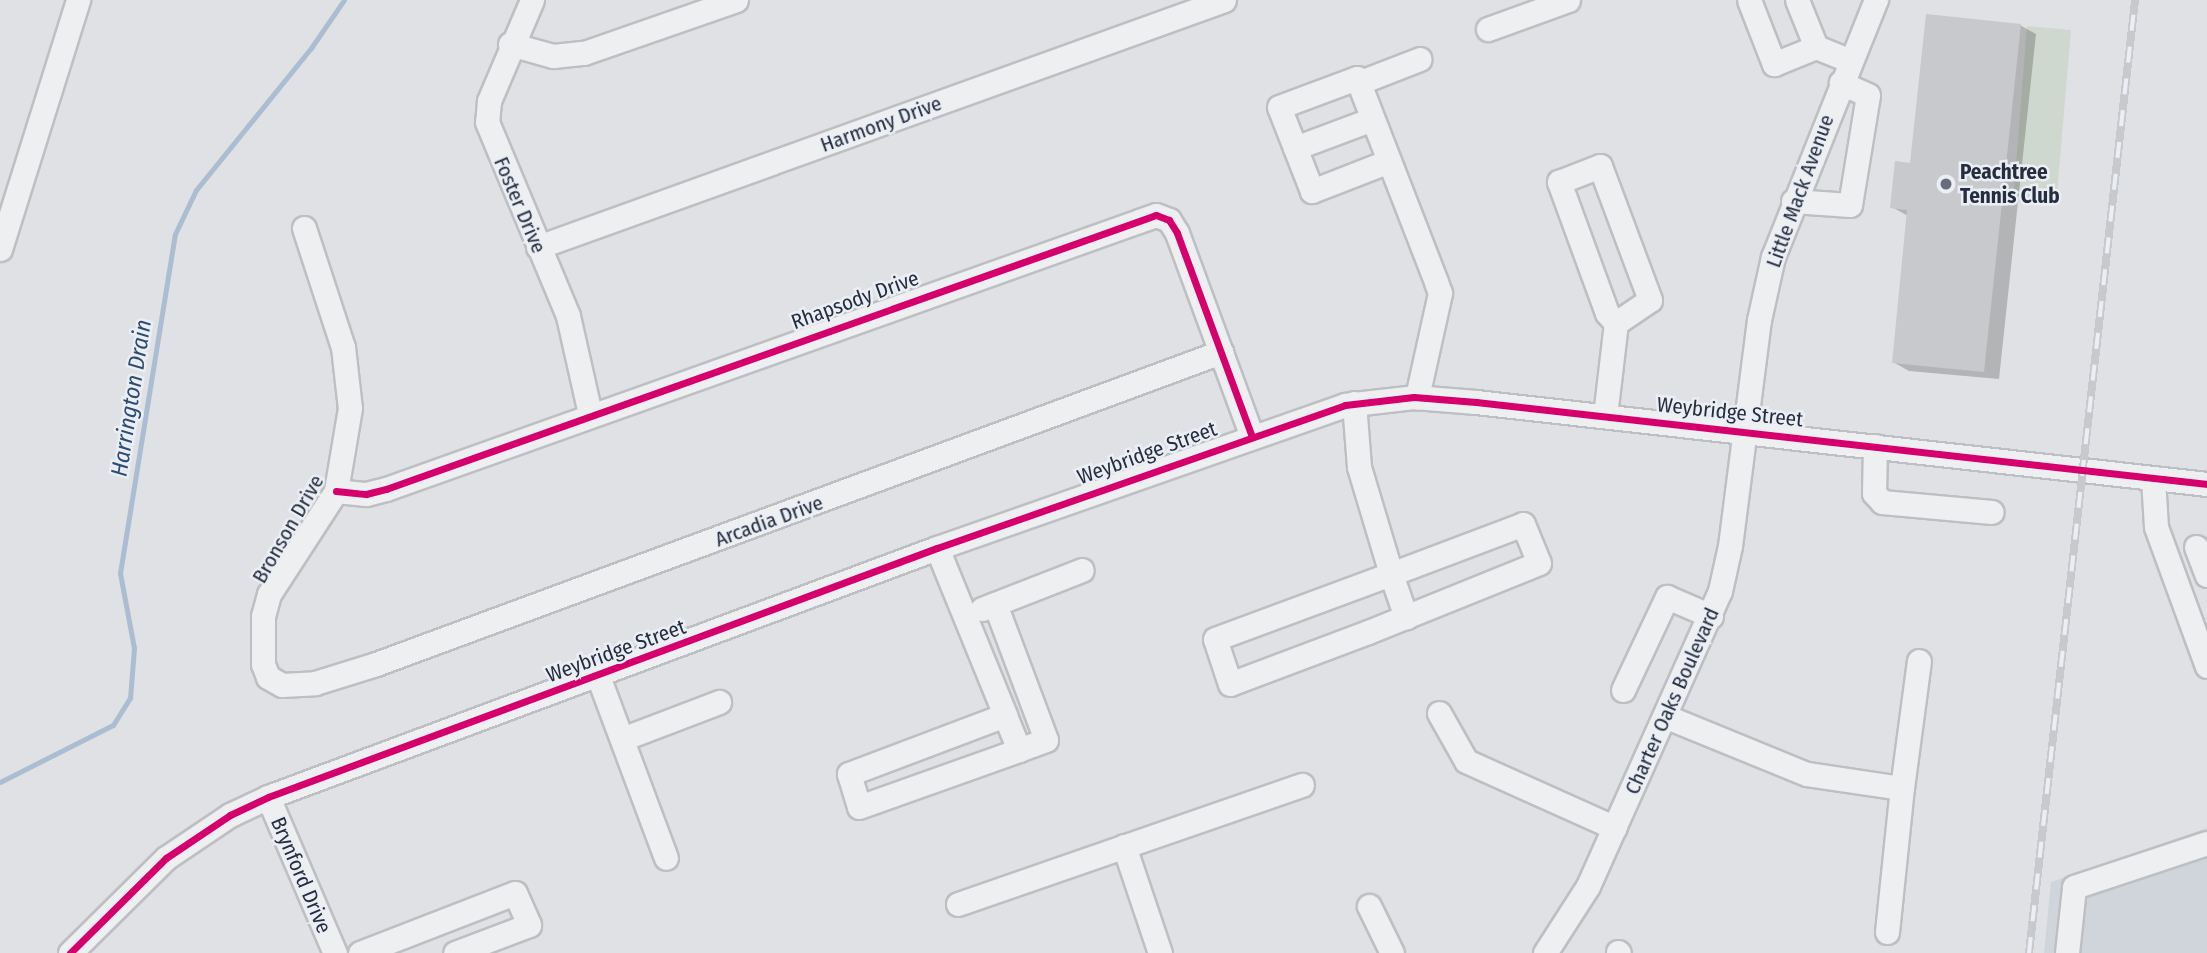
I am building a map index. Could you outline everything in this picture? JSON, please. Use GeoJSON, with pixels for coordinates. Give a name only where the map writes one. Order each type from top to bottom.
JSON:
{"type":"FeatureCollection","features":[{"type":"Feature","properties":{"kind":"street"},"geometry":{"type":"LineString","coordinates":[[0,249],[78,0]]}},
{"type":"Feature","properties":{"kind":"street","name":"Foster Drive"},"geometry":{"type":"LineString","coordinates":[[533,0],[510,44],[489,101],[487,122],[568,316],[590,414]]}},
{"type":"Feature","properties":{"kind":"street"},"geometry":{"type":"LineString","coordinates":[[510,44],[554,56],[584,53],[736,0]]}},
{"type":"Feature","properties":{"kind":"street","name":"Harmony Drive"},"geometry":{"type":"LineString","coordinates":[[538,247],[1224,0]]}},
{"type":"Feature","properties":{"kind":"street"},"geometry":{"type":"LineString","coordinates":[[1488,29],[1568,0]]}},
{"type":"Feature","properties":{"kind":"street"},"geometry":{"type":"LineString","coordinates":[[1749,0],[1774,64],[1816,47],[1850,61]]}},
{"type":"Feature","properties":{"kind":"street"},"geometry":{"type":"LineString","coordinates":[[1797,0],[1816,47]]}},
{"type":"Feature","properties":{"kind":"street","name":"Little Mack Avenue"},"geometry":{"type":"LineString","coordinates":[[1742,430],[1766,284],[1793,201],[1876,0]]}},
{"type":"Feature","properties":{"kind":"street"},"geometry":{"type":"LineString","coordinates":[[1358,83],[1420,59]]}},
{"type":"Feature","properties":{"kind":"street"},"geometry":{"type":"LineString","coordinates":[[1389,161],[1312,191],[1279,107],[1357,78],[1440,293],[1417,397]]}},
{"type":"Feature","properties":{"kind":"street"},"geometry":{"type":"LineString","coordinates":[[1793,201],[1850,205],[1868,95],[1841,83]]}},
{"type":"Feature","properties":{"kind":"street"},"geometry":{"type":"LineString","coordinates":[[1295,148],[1372,119]]}},
{"type":"Feature","properties":{"kind":"street"},"geometry":{"type":"LineString","coordinates":[[1605,416],[1616,323],[1607,313],[1559,181],[1600,166],[1650,300],[1616,323]]}},
{"type":"Feature","properties":{"kind":"street","name":"Rhapsody Drive"},"geometry":{"type":"LineString","coordinates":[[336,491],[366,494],[386,489],[1149,216],[1163,217],[1172,224],[1251,434]]}},
{"type":"Feature","properties":{"kind":"street","name":"Bronson Drive"},"geometry":{"type":"LineString","coordinates":[[304,228],[331,305],[349,384],[348,433],[336,491],[269,594],[263,616],[261,649],[268,677],[282,685],[315,683]]}},
{"type":"Feature","properties":{"kind":"street","name":"Arcadia Drive"},"geometry":{"type":"LineString","coordinates":[[315,683],[652,565],[1221,352]]}},
{"type":"Feature","properties":{"kind":"street","name":"Weybridge Street"},"geometry":{"type":"LineString","coordinates":[[70,953],[166,858],[230,815],[268,797],[1251,434],[1354,403],[1417,397],[1742,430],[2207,484]]}},
{"type":"Feature","properties":{"kind":"street"},"geometry":{"type":"LineString","coordinates":[[1354,403],[1359,467],[1406,617]]}},
{"type":"Feature","properties":{"kind":"street","name":"Charter Oaks Boulevard"},"geometry":{"type":"LineString","coordinates":[[1545,953],[1588,886],[1711,616],[1730,547],[1742,430]]}},
{"type":"Feature","properties":{"kind":"street"},"geometry":{"type":"LineString","coordinates":[[1875,446],[1874,493],[1882,502],[1992,512]]}},
{"type":"Feature","properties":{"kind":"street"},"geometry":{"type":"LineString","coordinates":[[2153,478],[2156,527],[2206,659]]}},
{"type":"Feature","properties":{"kind":"street"},"geometry":{"type":"LineString","coordinates":[[1523,524],[1539,563],[1230,684],[1215,639],[1391,574],[1523,524]]}},
{"type":"Feature","properties":{"kind":"street"},"geometry":{"type":"LineString","coordinates":[[2196,547],[2207,575]]}},
{"type":"Feature","properties":{"kind":"street"},"geometry":{"type":"LineString","coordinates":[[937,548],[1018,750]]}},
{"type":"Feature","properties":{"kind":"street"},"geometry":{"type":"LineString","coordinates":[[966,615],[1082,570]]}},
{"type":"Feature","properties":{"kind":"street"},"geometry":{"type":"LineString","coordinates":[[1623,690],[1667,597],[1711,616]]}},
{"type":"Feature","properties":{"kind":"street"},"geometry":{"type":"LineString","coordinates":[[995,604],[1046,740],[859,807],[849,774],[1005,715]]}},
{"type":"Feature","properties":{"kind":"street"},"geometry":{"type":"LineString","coordinates":[[1887,932],[1919,661]]}},
{"type":"Feature","properties":{"kind":"street"},"geometry":{"type":"LineString","coordinates":[[598,676],[666,858]]}},
{"type":"Feature","properties":{"kind":"street"},"geometry":{"type":"LineString","coordinates":[[622,739],[719,702]]}},
{"type":"Feature","properties":{"kind":"street"},"geometry":{"type":"LineString","coordinates":[[1439,713],[1466,761],[1615,828]]}},
{"type":"Feature","properties":{"kind":"street"},"geometry":{"type":"LineString","coordinates":[[1667,717],[1807,774],[1902,788]]}},
{"type":"Feature","properties":{"kind":"street"},"geometry":{"type":"LineString","coordinates":[[958,904],[1302,785]]}},
{"type":"Feature","properties":{"kind":"street","name":"Brynford Drive"},"geometry":{"type":"LineString","coordinates":[[268,797],[335,953]]}},
{"type":"Feature","properties":{"kind":"street"},"geometry":{"type":"LineString","coordinates":[[2067,953],[2074,887],[2207,843]]}},
{"type":"Feature","properties":{"kind":"street"},"geometry":{"type":"LineString","coordinates":[[1124,846],[1160,953]]}},
{"type":"Feature","properties":{"kind":"street"},"geometry":{"type":"LineString","coordinates":[[360,953],[515,893],[529,925],[455,953]]}},
{"type":"Feature","properties":{"kind":"street"},"geometry":{"type":"LineString","coordinates":[[1369,906],[1392,953]]}},
{"type":"Feature","properties":{"kind":"street"},"geometry":{"type":"LineString","coordinates":[[435,924],[446,953]]}},
{"type":"Feature","properties":{"kind":"shaded area"},"geometry":{"type":"Polygon","coordinates":[[[2027,26],[2071,30],[2056,205],[2013,202],[2027,26]]]}},
{"type":"Feature","properties":{"kind":"shaded area"},"geometry":{"type":"Polygon","coordinates":[[[2207,828],[2207,953],[2044,953],[2051,882],[2207,828]]]}},
{"type":"Feature","properties":{"kind":"building"},"geometry":{"type":"Polygon","coordinates":[[[1926,14],[2021,24],[1984,372],[1892,363],[1907,210],[1890,208],[1895,161],[1910,163],[1926,14]]]}},
{"type":"Feature","properties":{"kind":"waterway","name":"Harrington Drain"},"geometry":{"type":"LineString","coordinates":[[0,782],[113,725],[130,698],[134,648],[120,573],[175,234],[196,190],[311,48],[344,0]]}},
{"type":"Feature","properties":{"kind":"railway"},"geometry":{"type":"LineString","coordinates":[[2029,953],[2135,0]]}},
{"type":"Feature","properties":{"kind":"cycle path"},"geometry":{"type":"LineString","coordinates":[[336,491],[366,494],[386,489],[1156,215],[1169,220],[1177,233],[1251,434]]}},
{"type":"Feature","properties":{"kind":"cycle path"},"geometry":{"type":"LineString","coordinates":[[70,953],[166,858],[230,815],[268,797],[937,548],[1345,405],[1414,397],[1476,402],[2207,484]]}},
{"type":"Feature","properties":{"kind":"place","name":"Peachtree Tennis Club"},"geometry":{"type":"Point","coordinates":[1946,184]}}]}
